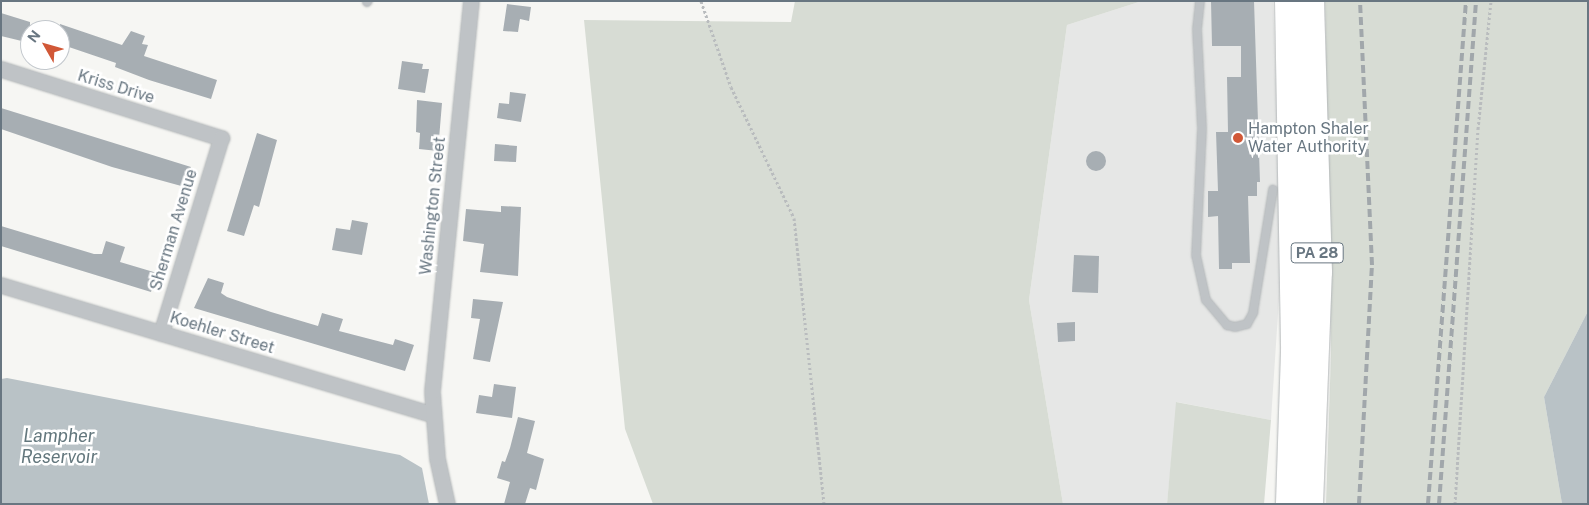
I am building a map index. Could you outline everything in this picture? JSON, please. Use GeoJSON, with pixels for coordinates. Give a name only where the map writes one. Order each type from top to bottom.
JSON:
{"type":"FeatureCollection","features":[{"type":"Feature","properties":{"kind":"highway","name":"PA 28"},"geometry":{"type":"LineString","coordinates":[[1289,1],[1296,334],[1290,504]]}},
{"type":"Feature","properties":{"kind":"highway","name":"PA 28"},"geometry":{"type":"LineString","coordinates":[[1309,504],[1318,272],[1310,1]]}},
{"type":"Feature","properties":{"kind":"street","name":"Washington Street"},"geometry":{"type":"LineString","coordinates":[[447,504],[437,458],[432,414],[471,1]]}},
{"type":"Feature","properties":{"kind":"street","name":"Kriss Drive"},"geometry":{"type":"LineString","coordinates":[[1,70],[221,138]]}},
{"type":"Feature","properties":{"kind":"street","name":"Sherman Avenue"},"geometry":{"type":"LineString","coordinates":[[161,333],[221,138]]}},
{"type":"Feature","properties":{"kind":"street","name":"Koehler Street"},"geometry":{"type":"LineString","coordinates":[[1,285],[432,414]]}},
{"type":"Feature","properties":{"kind":"lane"},"geometry":{"type":"LineString","coordinates":[[1200,1],[1197,29],[1202,129],[1196,255],[1206,300],[1227,325],[1236,327],[1247,324],[1253,313],[1273,190]]}},
{"type":"Feature","properties":{"kind":"path"},"geometry":{"type":"LineString","coordinates":[[701,1],[730,87],[794,218],[824,504]]}},
{"type":"Feature","properties":{"kind":"path"},"geometry":{"type":"LineString","coordinates":[[1455,504],[1478,129],[1491,1]]}},
{"type":"Feature","properties":{"kind":"shaded area"},"geometry":{"type":"Polygon","coordinates":[[[795,1],[1142,1],[1067,25],[1029,300],[1063,504],[653,504],[625,429],[584,20],[791,22],[795,1]]]}},
{"type":"Feature","properties":{"kind":"shaded area"},"geometry":{"type":"Polygon","coordinates":[[[1142,1],[1273,1],[1282,253],[1271,420],[1177,402],[1167,504],[1063,504],[1029,300],[1067,25],[1142,1]]]}},
{"type":"Feature","properties":{"kind":"shaded area"},"geometry":{"type":"Polygon","coordinates":[[[1325,1],[1588,1],[1588,311],[1544,397],[1562,504],[1326,504],[1331,354],[1325,1]]]}},
{"type":"Feature","properties":{"kind":"shaded area"},"geometry":{"type":"Polygon","coordinates":[[[1176,402],[1271,420],[1264,504],[1167,504],[1176,402]]]}},
{"type":"Feature","properties":{"kind":"water"},"geometry":{"type":"Polygon","coordinates":[[[1588,311],[1588,504],[1562,504],[1544,397],[1588,311]]]}},
{"type":"Feature","properties":{"kind":"water","name":"Lampher Reservoir"},"geometry":{"type":"Polygon","coordinates":[[[7,378],[400,455],[422,468],[429,504],[1,504],[1,379],[7,378]]]}},
{"type":"Feature","properties":{"kind":"building","name":"Hampton Shaler Water Authority"},"geometry":{"type":"Polygon","coordinates":[[[1211,1],[1254,1],[1260,182],[1257,182],[1257,196],[1248,196],[1250,263],[1232,263],[1232,269],[1219,269],[1218,216],[1208,217],[1208,191],[1218,191],[1216,132],[1228,132],[1227,77],[1241,77],[1241,46],[1212,46],[1211,1]]]}},
{"type":"Feature","properties":{"kind":"building"},"geometry":{"type":"Polygon","coordinates":[[[507,4],[531,7],[529,21],[520,19],[518,32],[503,31],[507,4]]]}},
{"type":"Feature","properties":{"kind":"building"},"geometry":{"type":"Polygon","coordinates":[[[1,13],[24,20],[20,20],[20,41],[1,36],[1,13]]]}},
{"type":"Feature","properties":{"kind":"building"},"geometry":{"type":"Polygon","coordinates":[[[70,27],[122,45],[131,31],[145,36],[142,44],[148,45],[144,56],[217,80],[211,99],[149,80],[115,67],[116,63],[70,47],[70,27]]]}},
{"type":"Feature","properties":{"kind":"building"},"geometry":{"type":"Polygon","coordinates":[[[402,61],[423,64],[422,69],[429,69],[425,93],[398,89],[402,61]]]}},
{"type":"Feature","properties":{"kind":"building"},"geometry":{"type":"Polygon","coordinates":[[[510,92],[526,94],[521,122],[497,118],[499,103],[509,104],[510,92]]]}},
{"type":"Feature","properties":{"kind":"building"},"geometry":{"type":"Polygon","coordinates":[[[417,100],[442,103],[438,151],[419,149],[420,133],[416,132],[417,100]]]}},
{"type":"Feature","properties":{"kind":"building"},"geometry":{"type":"Polygon","coordinates":[[[1,108],[191,167],[185,187],[112,167],[1,129],[1,108]]]}},
{"type":"Feature","properties":{"kind":"building"},"geometry":{"type":"Polygon","coordinates":[[[257,133],[277,140],[259,207],[254,205],[244,236],[227,231],[257,133]]]}},
{"type":"Feature","properties":{"kind":"building"},"geometry":{"type":"Polygon","coordinates":[[[495,144],[517,146],[516,162],[494,161],[495,144]]]}},
{"type":"Feature","properties":{"kind":"building"},"geometry":{"type":"Polygon","coordinates":[[[1096,151],[1103,154],[1106,161],[1103,168],[1096,171],[1089,168],[1086,161],[1089,154],[1096,151]]]}},
{"type":"Feature","properties":{"kind":"building"},"geometry":{"type":"Polygon","coordinates":[[[501,206],[521,207],[518,276],[480,272],[484,244],[463,241],[466,209],[501,212],[501,206]]]}},
{"type":"Feature","properties":{"kind":"building"},"geometry":{"type":"Polygon","coordinates":[[[352,220],[368,223],[362,255],[332,250],[336,228],[350,230],[352,220]]]}},
{"type":"Feature","properties":{"kind":"building"},"geometry":{"type":"Polygon","coordinates":[[[1,226],[94,254],[102,254],[106,241],[125,247],[120,262],[157,273],[151,292],[1,246],[1,226]]]}},
{"type":"Feature","properties":{"kind":"building"},"geometry":{"type":"Polygon","coordinates":[[[1074,255],[1099,256],[1098,293],[1072,292],[1074,255]]]}},
{"type":"Feature","properties":{"kind":"building"},"geometry":{"type":"Polygon","coordinates":[[[208,278],[224,283],[221,293],[227,297],[271,312],[318,326],[322,313],[343,319],[339,331],[393,345],[395,339],[414,345],[405,371],[194,308],[208,278]]]}},
{"type":"Feature","properties":{"kind":"building"},"geometry":{"type":"Polygon","coordinates":[[[473,299],[503,302],[490,362],[473,359],[480,319],[471,318],[473,299]]]}},
{"type":"Feature","properties":{"kind":"building"},"geometry":{"type":"Polygon","coordinates":[[[1075,322],[1075,341],[1058,342],[1057,323],[1075,322]]]}},
{"type":"Feature","properties":{"kind":"building"},"geometry":{"type":"Polygon","coordinates":[[[494,384],[516,387],[512,418],[476,413],[479,395],[492,397],[494,384]]]}},
{"type":"Feature","properties":{"kind":"building"},"geometry":{"type":"Polygon","coordinates":[[[518,417],[535,421],[527,453],[544,459],[536,490],[530,488],[525,504],[504,504],[510,482],[497,478],[502,461],[505,462],[510,448],[518,417]]]}},
{"type":"Feature","properties":{"kind":"railway"},"geometry":{"type":"LineString","coordinates":[[1359,504],[1372,265],[1360,1]]}},
{"type":"Feature","properties":{"kind":"railway"},"geometry":{"type":"LineString","coordinates":[[1428,504],[1466,1]]}},
{"type":"Feature","properties":{"kind":"railway"},"geometry":{"type":"LineString","coordinates":[[1439,504],[1476,1]]}},
{"type":"Feature","properties":{"kind":"place","name":"Hampton Shaler Water Authority"},"geometry":{"type":"Point","coordinates":[1238,138]}}]}
